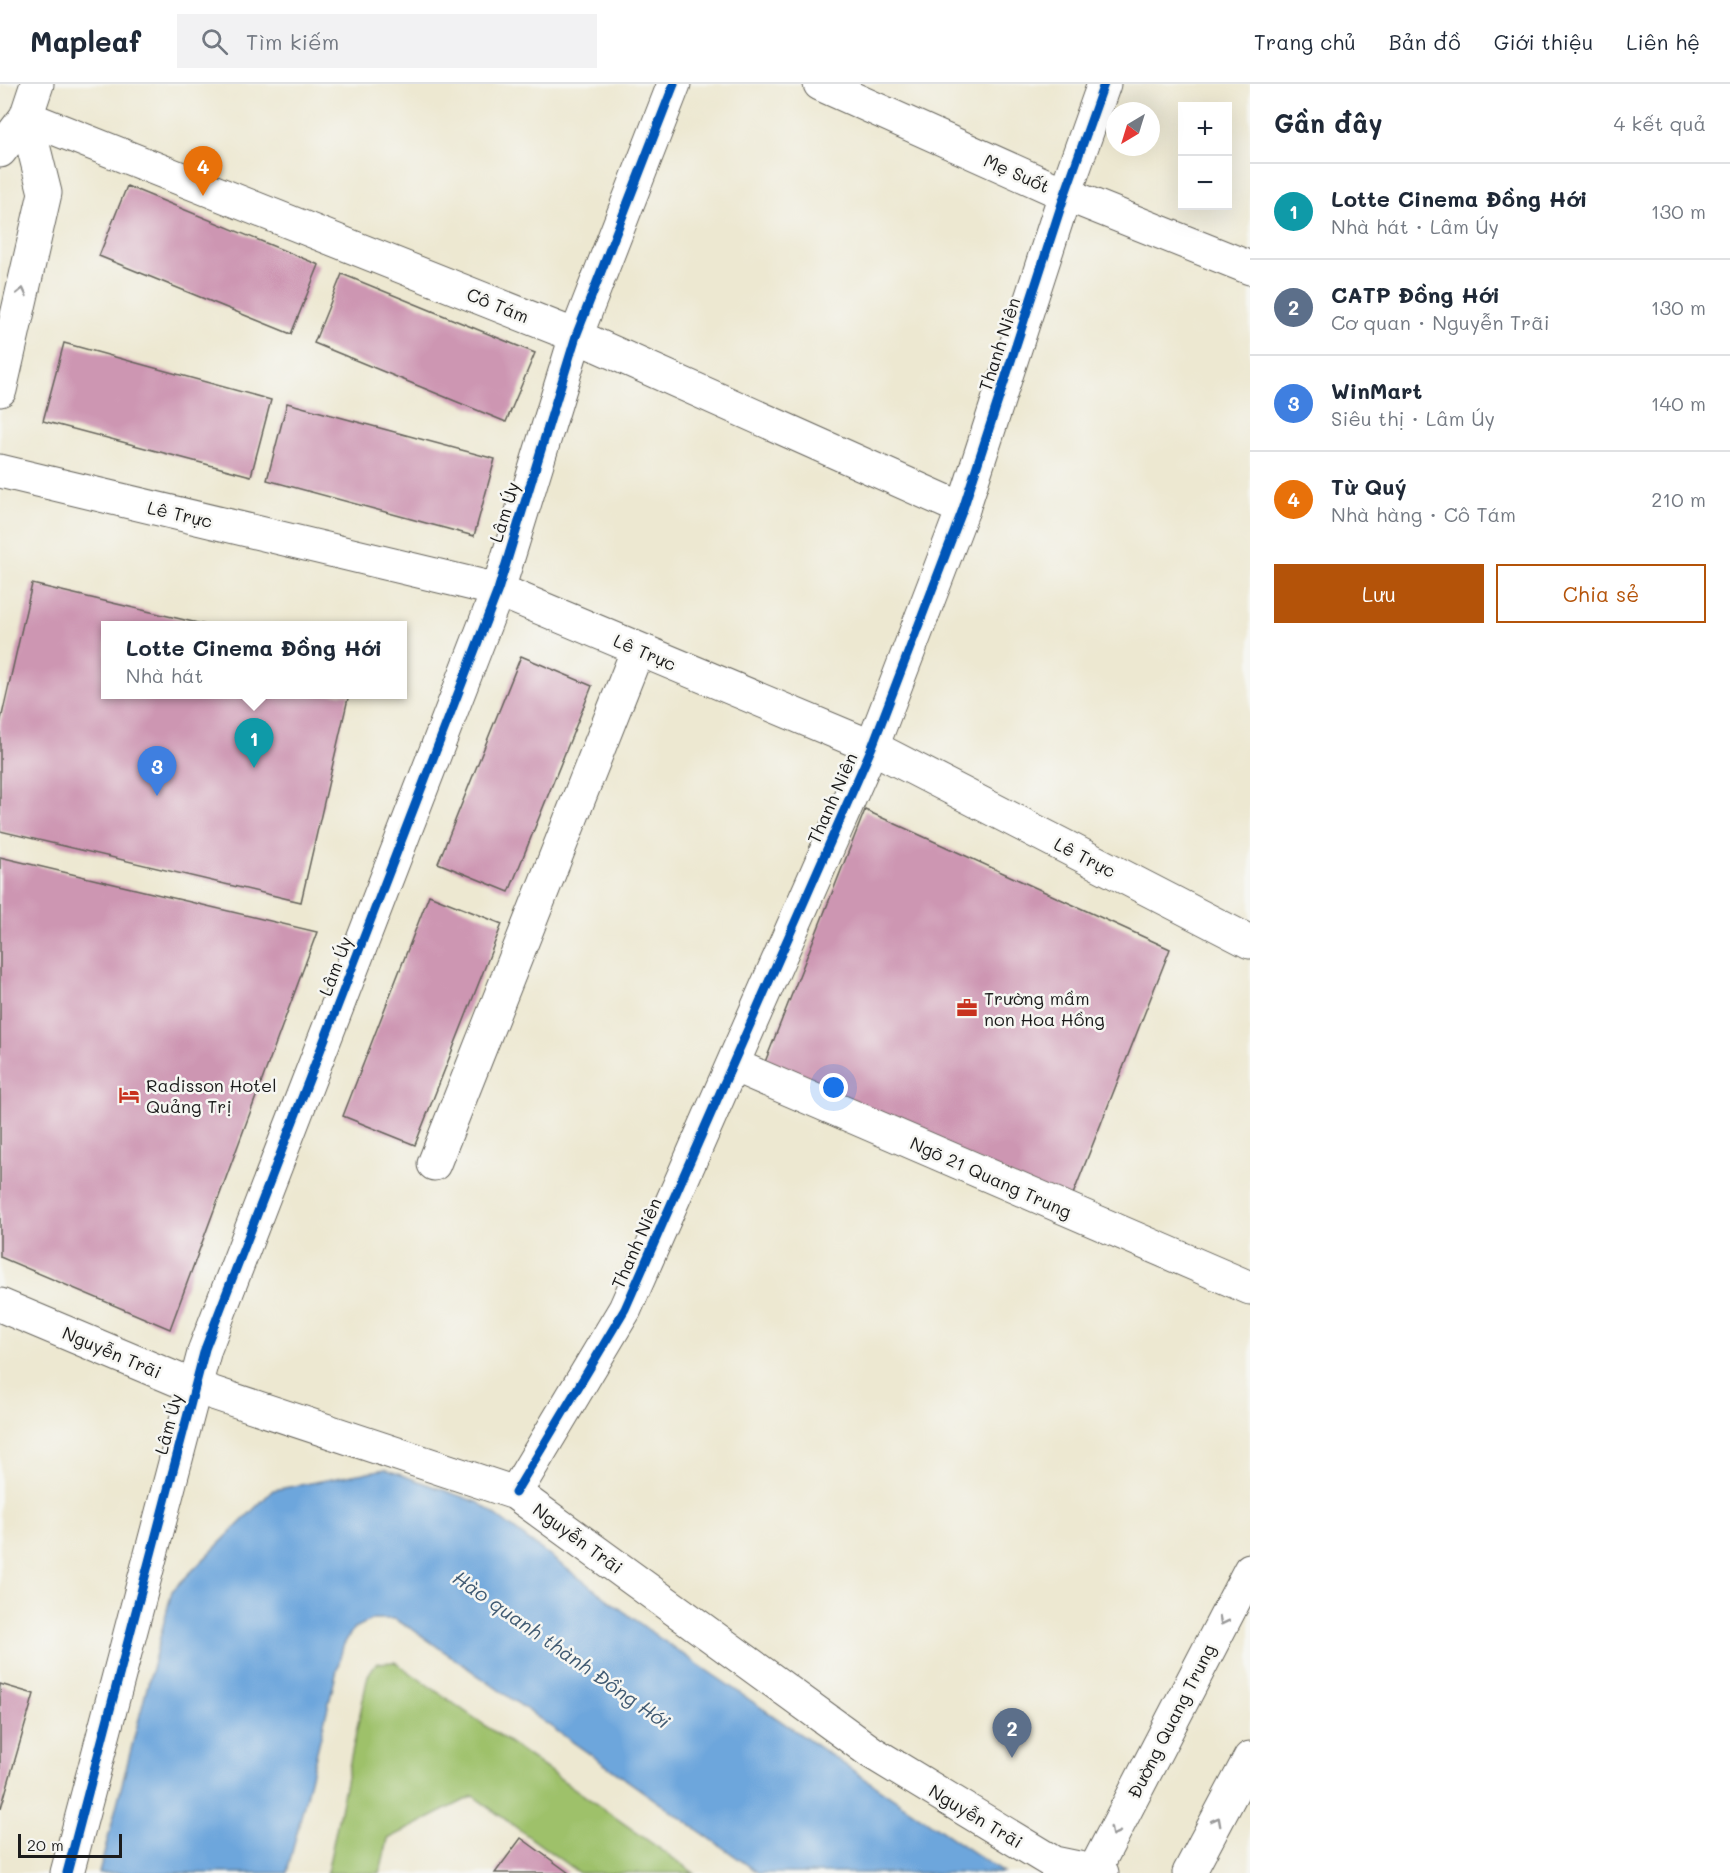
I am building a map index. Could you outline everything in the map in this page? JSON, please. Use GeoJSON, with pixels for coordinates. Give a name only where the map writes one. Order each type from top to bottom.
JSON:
{"type":"FeatureCollection","features":[{"type":"Feature","properties":{"kind":"street"},"geometry":{"type":"LineString","coordinates":[[0,151],[26,117],[38,84]]}},
{"type":"Feature","properties":{"kind":"street","name":"Lâm Úy"},"geometry":{"type":"LineString","coordinates":[[67,1873],[205,1349],[498,590],[576,336],[674,84]]}},
{"type":"Feature","properties":{"kind":"street","name":"Mẹ Suốt"},"geometry":{"type":"LineString","coordinates":[[820,84],[1065,194],[1250,268]]}},
{"type":"Feature","properties":{"kind":"street","name":"Thanh Niên"},"geometry":{"type":"LineString","coordinates":[[515,1493],[625,1309],[872,747],[963,509],[1065,194],[1104,84]]}},
{"type":"Feature","properties":{"kind":"street"},"geometry":{"type":"LineString","coordinates":[[0,390],[45,193],[26,117]]}},
{"type":"Feature","properties":{"kind":"street","name":"Cô Tám"},"geometry":{"type":"LineString","coordinates":[[26,117],[576,336],[963,509]]}},
{"type":"Feature","properties":{"kind":"street","name":"Lê Trực"},"geometry":{"type":"LineString","coordinates":[[0,471],[498,590],[872,747],[1250,942]]}},
{"type":"Feature","properties":{"kind":"street"},"geometry":{"type":"LineString","coordinates":[[434,1164],[638,649]]}},
{"type":"Feature","properties":{"kind":"street","name":"Ngõ 21 Quang Trung"},"geometry":{"type":"LineString","coordinates":[[733,1065],[1250,1288]]}},
{"type":"Feature","properties":{"kind":"street","name":"Nguyễn Trãi"},"geometry":{"type":"LineString","coordinates":[[0,1305],[195,1387],[515,1493],[871,1752],[1053,1863],[1096,1872]]}},
{"type":"Feature","properties":{"kind":"street","name":"Đường Quang Trung"},"geometry":{"type":"LineString","coordinates":[[1096,1872],[1250,1570]]}},
{"type":"Feature","properties":{"kind":"street"},"geometry":{"type":"LineString","coordinates":[[1189,1873],[1250,1758]]}},
{"type":"Feature","properties":{"kind":"green space"},"geometry":{"type":"Polygon","coordinates":[[[395,1662],[694,1873],[579,1873],[473,1796],[388,1839],[380,1873],[327,1873],[368,1675],[377,1663],[395,1662]]]}},
{"type":"Feature","properties":{"kind":"water","name":"Hào quanh thành Đồng Hới"},"geometry":{"type":"Polygon","coordinates":[[[385,1469],[479,1503],[658,1637],[1003,1873],[759,1873],[412,1629],[394,1619],[373,1619],[353,1629],[343,1646],[287,1873],[99,1873],[172,1591],[273,1490],[385,1469]]]}},
{"type":"Feature","properties":{"kind":"building"},"geometry":{"type":"Polygon","coordinates":[[[127,186],[319,265],[291,334],[99,256],[127,186]]]}},
{"type":"Feature","properties":{"kind":"building"},"geometry":{"type":"Polygon","coordinates":[[[342,274],[535,353],[506,422],[314,343],[342,274]]]}},
{"type":"Feature","properties":{"kind":"building"},"geometry":{"type":"Polygon","coordinates":[[[64,343],[271,400],[251,476],[43,421],[64,343]]]}},
{"type":"Feature","properties":{"kind":"building"},"geometry":{"type":"Polygon","coordinates":[[[287,403],[495,459],[474,536],[267,480],[287,403]]]}},
{"type":"Feature","properties":{"kind":"building"},"geometry":{"type":"Polygon","coordinates":[[[32,584],[189,621],[101,621],[101,699],[348,699],[301,902],[0,831],[0,724],[32,584]]]}},
{"type":"Feature","properties":{"kind":"building"},"geometry":{"type":"Polygon","coordinates":[[[521,656],[592,686],[509,892],[438,863],[521,656]]]}},
{"type":"Feature","properties":{"kind":"building","name":"Trường mầm non Hoa Hồng"},"geometry":{"type":"Polygon","coordinates":[[[865,810],[1170,949],[1070,1202],[763,1067],[865,810]]]}},
{"type":"Feature","properties":{"kind":"building","name":"Radisson Hotel Quảng Trị"},"geometry":{"type":"Polygon","coordinates":[[[0,857],[317,932],[170,1329],[0,1257],[0,857]]]}},
{"type":"Feature","properties":{"kind":"building"},"geometry":{"type":"Polygon","coordinates":[[[429,895],[502,924],[415,1145],[343,1116],[429,895]]]}},
{"type":"Feature","properties":{"kind":"building"},"geometry":{"type":"Polygon","coordinates":[[[0,1684],[34,1694],[1,1808],[0,1808],[0,1684]]]}},
{"type":"Feature","properties":{"kind":"building"},"geometry":{"type":"Polygon","coordinates":[[[521,1838],[569,1873],[495,1873],[521,1838]]]}},
{"type":"Feature","properties":{"kind":"cycle path"},"geometry":{"type":"LineString","coordinates":[[67,1873],[205,1349],[498,590],[576,336],[674,84]]}},
{"type":"Feature","properties":{"kind":"cycle path"},"geometry":{"type":"LineString","coordinates":[[515,1493],[625,1309],[872,747],[963,509],[1065,194],[1104,84]]}},
{"type":"Feature","properties":{"kind":"place","name":"Từ Quý"},"geometry":{"type":"Point","coordinates":[203,196]}},
{"type":"Feature","properties":{"kind":"place","name":"Lotte Cinema Đồng Hới"},"geometry":{"type":"Point","coordinates":[254,768]}},
{"type":"Feature","properties":{"kind":"place","name":"WinMart"},"geometry":{"type":"Point","coordinates":[157,796]}},
{"type":"Feature","properties":{"kind":"place","name":"Trường mầm non Hoa Hồng"},"geometry":{"type":"Point","coordinates":[967,1008]}},
{"type":"Feature","properties":{"kind":"place","name":"Radisson Hotel Quảng Trị"},"geometry":{"type":"Point","coordinates":[129,1095]}},
{"type":"Feature","properties":{"kind":"place","name":"CATP Đồng Hới"},"geometry":{"type":"Point","coordinates":[1012,1758]}}]}
